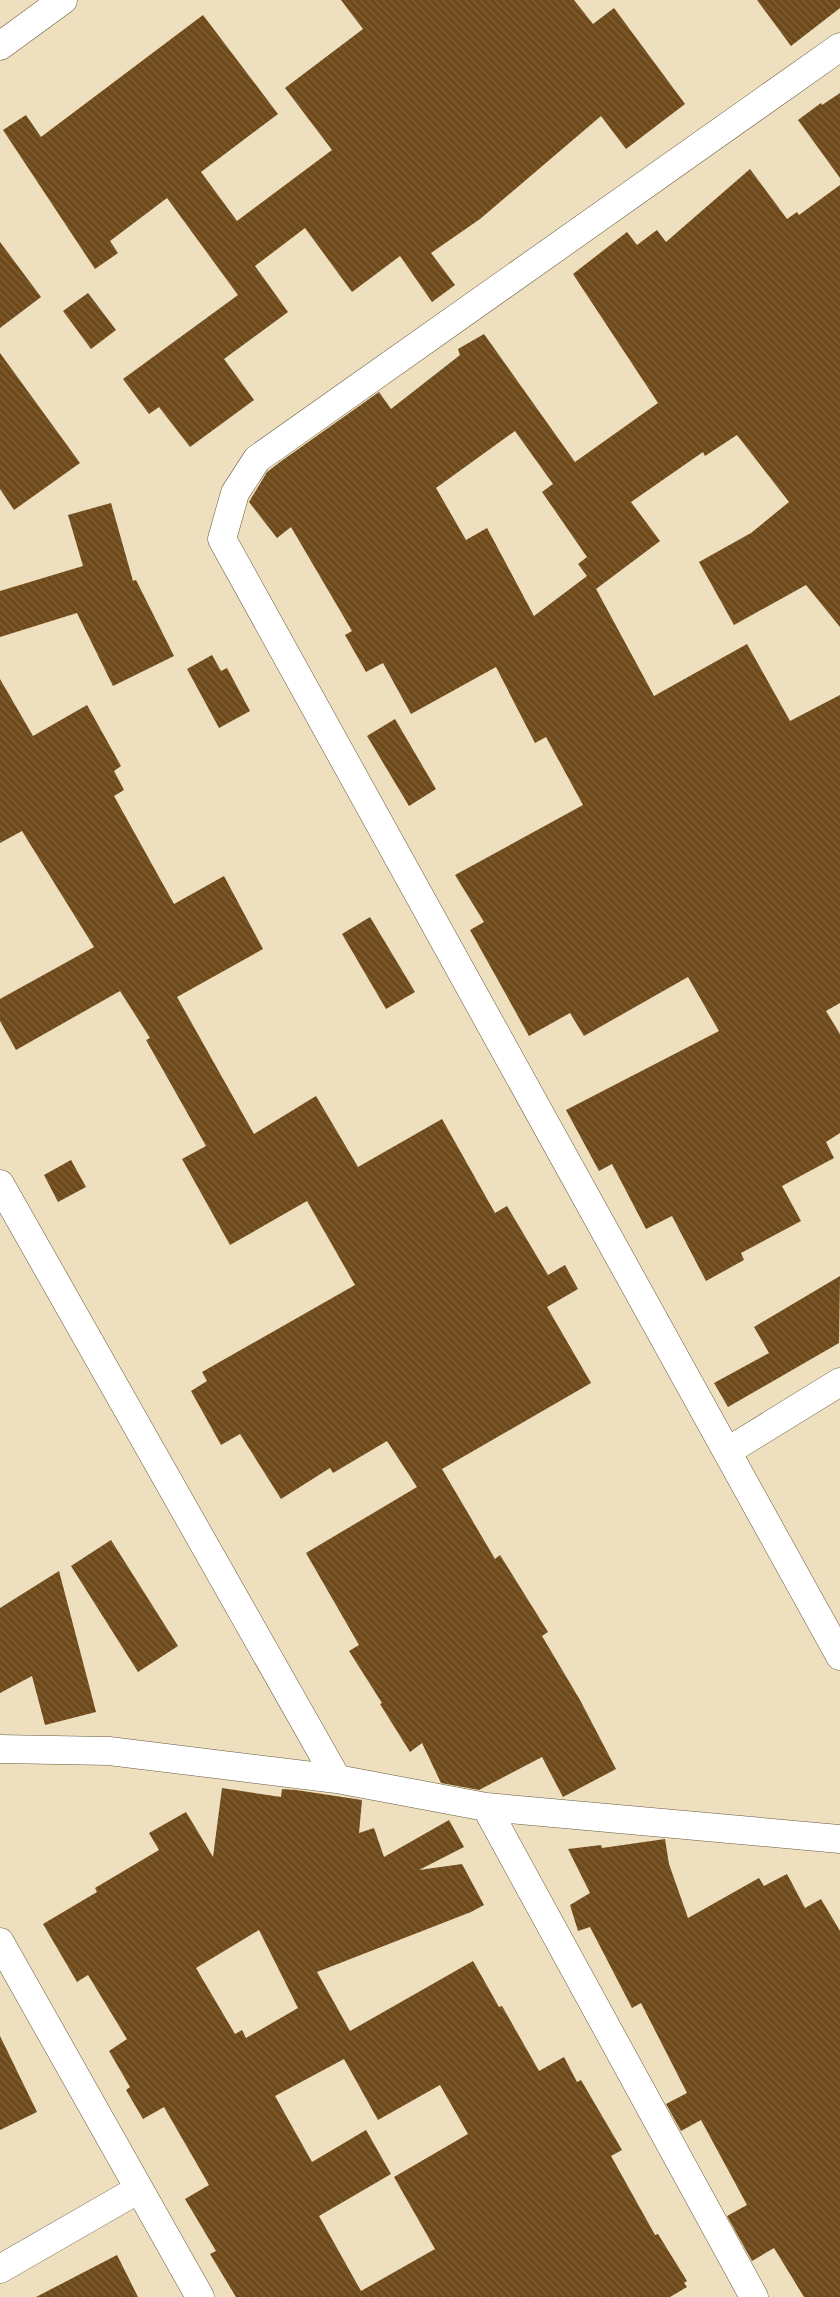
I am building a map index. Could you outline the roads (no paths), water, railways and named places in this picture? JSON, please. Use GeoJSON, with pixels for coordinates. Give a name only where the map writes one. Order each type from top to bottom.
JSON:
{"type":"FeatureCollection","features":[{"type":"Feature","properties":{"kind":"street"},"geometry":{"type":"LineString","coordinates":[[0,46],[63,0]]}},
{"type":"Feature","properties":{"kind":"street"},"geometry":{"type":"LineString","coordinates":[[840,47],[257,459],[236,493],[222,539],[840,1656]]}},
{"type":"Feature","properties":{"kind":"street"},"geometry":{"type":"LineString","coordinates":[[0,1184],[337,1778]]}},
{"type":"Feature","properties":{"kind":"street"},"geometry":{"type":"LineString","coordinates":[[728,1451],[840,1382]]}},
{"type":"Feature","properties":{"kind":"street"},"geometry":{"type":"LineString","coordinates":[[0,1749],[109,1751],[337,1778],[486,1807],[840,1839]]}},
{"type":"Feature","properties":{"kind":"street"},"geometry":{"type":"LineString","coordinates":[[486,1807],[754,2297]]}},
{"type":"Feature","properties":{"kind":"street"},"geometry":{"type":"LineString","coordinates":[[0,1942],[200,2297]]}},
{"type":"Feature","properties":{"kind":"street"},"geometry":{"type":"LineString","coordinates":[[0,2269],[139,2189]]}}]}
